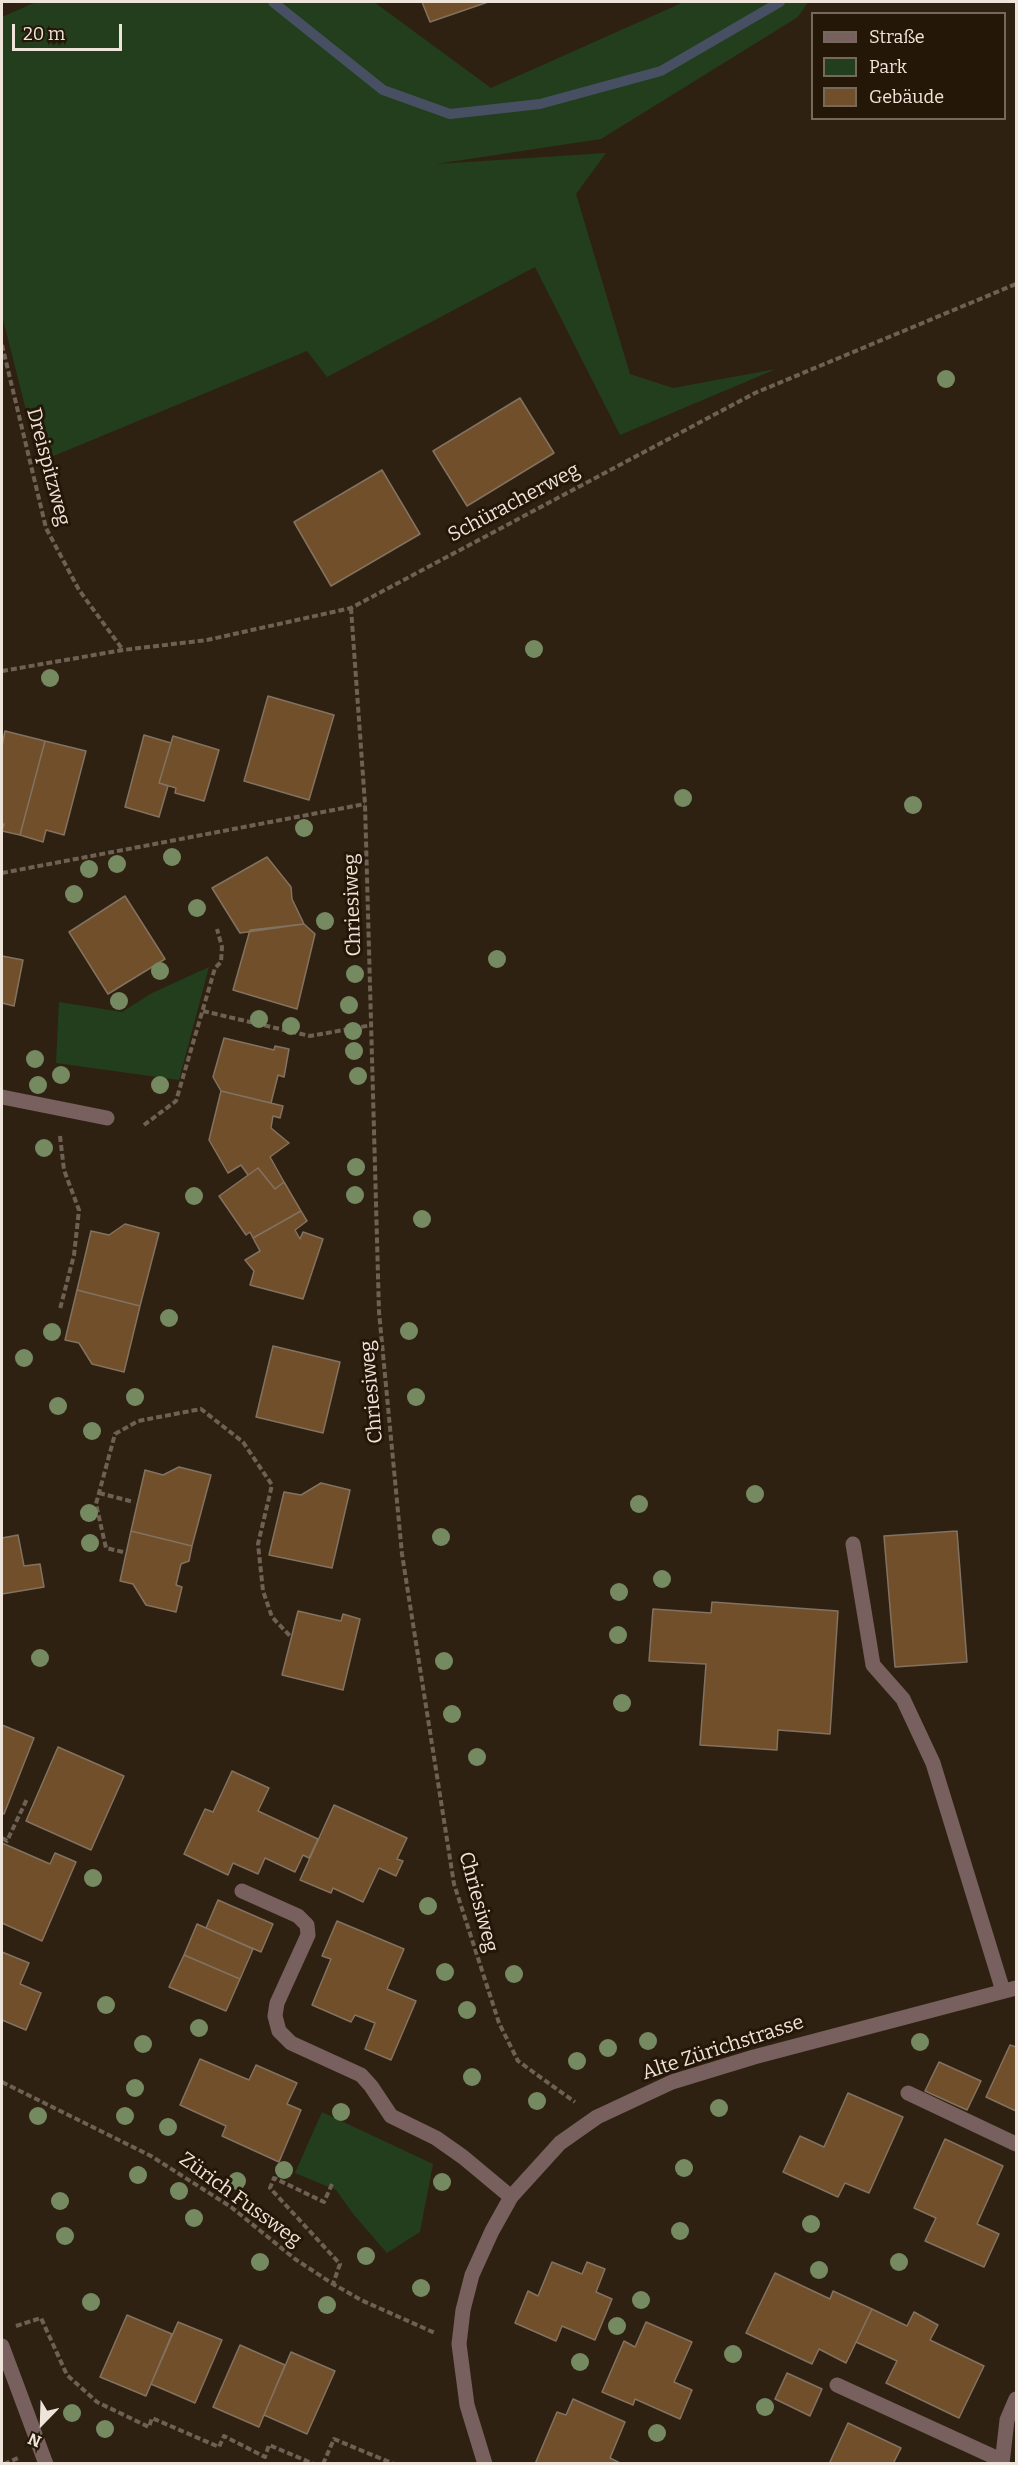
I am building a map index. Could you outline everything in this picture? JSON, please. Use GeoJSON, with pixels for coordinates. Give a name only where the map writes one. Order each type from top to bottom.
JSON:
{"type":"FeatureCollection","features":[{"type":"Feature","properties":{"kind":"street"},"geometry":{"type":"LineString","coordinates":[[2,1097],[107,1118]]}},
{"type":"Feature","properties":{"kind":"street"},"geometry":{"type":"LineString","coordinates":[[854,1544],[873,1665],[903,1699],[933,1763],[1010,1989]]}},
{"type":"Feature","properties":{"kind":"street"},"geometry":{"type":"LineString","coordinates":[[242,1891],[298,1916],[307,1924],[308,1935],[277,2003],[275,2016],[279,2031],[291,2043],[361,2075],[391,2116],[436,2138],[511,2197]]}},
{"type":"Feature","properties":{"kind":"street","name":"Alte Zürichstrasse"},"geometry":{"type":"LineString","coordinates":[[485,2463],[467,2405],[459,2344],[463,2310],[472,2275],[492,2230],[511,2197],[560,2143],[597,2117],[672,2082],[754,2057],[1010,1989]]}},
{"type":"Feature","properties":{"kind":"street"},"geometry":{"type":"LineString","coordinates":[[908,2093],[1017,2144]]}},
{"type":"Feature","properties":{"kind":"street"},"geometry":{"type":"LineString","coordinates":[[2,2346],[46,2463]]}},
{"type":"Feature","properties":{"kind":"street"},"geometry":{"type":"LineString","coordinates":[[837,2385],[1002,2462],[1007,2421],[1017,2399]]}},
{"type":"Feature","properties":{"kind":"path","name":"Schüracherweg"},"geometry":{"type":"LineString","coordinates":[[2,671],[123,650],[207,640],[351,608],[755,393],[1017,284]]}},
{"type":"Feature","properties":{"kind":"path","name":"Dreispitzweg"},"geometry":{"type":"LineString","coordinates":[[2,345],[46,528],[79,590],[123,650]]}},
{"type":"Feature","properties":{"kind":"path","name":"Chriesiweg"},"geometry":{"type":"LineString","coordinates":[[351,608],[365,804],[374,1179],[380,1323],[402,1554],[454,1884],[499,2023],[518,2061],[540,2079],[597,2117]]}},
{"type":"Feature","properties":{"kind":"path"},"geometry":{"type":"LineString","coordinates":[[2,873],[365,804]]}},
{"type":"Feature","properties":{"kind":"path"},"geometry":{"type":"LineString","coordinates":[[144,1125],[176,1101],[215,968],[221,962],[222,947],[217,929]]}},
{"type":"Feature","properties":{"kind":"path"},"geometry":{"type":"LineString","coordinates":[[203,1011],[310,1036],[372,1025]]}},
{"type":"Feature","properties":{"kind":"path"},"geometry":{"type":"LineString","coordinates":[[57,1108],[64,1170],[80,1210],[74,1255],[60,1309]]}},
{"type":"Feature","properties":{"kind":"path"},"geometry":{"type":"LineString","coordinates":[[123,1552],[106,1548],[96,1504],[115,1434],[138,1421],[201,1409],[243,1442],[272,1485],[258,1544],[264,1591],[272,1617],[291,1637]]}},
{"type":"Feature","properties":{"kind":"path"},"geometry":{"type":"LineString","coordinates":[[99,1493],[135,1502]]}},
{"type":"Feature","properties":{"kind":"path"},"geometry":{"type":"LineString","coordinates":[[2,1839],[8,1841],[27,1799]]}},
{"type":"Feature","properties":{"kind":"path","name":"Zürich Fussweg"},"geometry":{"type":"LineString","coordinates":[[2,2082],[151,2156],[231,2207],[295,2259],[333,2284],[361,2300],[459,2344]]}},
{"type":"Feature","properties":{"kind":"path"},"geometry":{"type":"LineString","coordinates":[[332,2184],[324,2202],[274,2178],[270,2188],[340,2264],[333,2284]]}},
{"type":"Feature","properties":{"kind":"path"},"geometry":{"type":"LineString","coordinates":[[11,2328],[41,2318],[68,2375],[97,2402],[149,2427],[152,2418],[219,2447],[224,2436],[265,2457],[269,2445],[314,2463]]}},
{"type":"Feature","properties":{"kind":"path"},"geometry":{"type":"LineString","coordinates":[[323,2463],[334,2439],[394,2463]]}},
{"type":"Feature","properties":{"kind":"green space"},"geometry":{"type":"Polygon","coordinates":[[[36,2],[374,2],[491,88],[684,2],[808,2],[798,17],[601,139],[436,164],[606,153],[576,194],[630,374],[673,388],[776,369],[620,435],[535,267],[327,377],[307,351],[39,462],[2,315],[2,17],[36,2]]]}},
{"type":"Feature","properties":{"kind":"green space"},"geometry":{"type":"Polygon","coordinates":[[[209,967],[179,1080],[56,1063],[59,1002],[122,1012],[152,993],[209,967]]]}},
{"type":"Feature","properties":{"kind":"green space"},"geometry":{"type":"Polygon","coordinates":[[[322,2112],[433,2164],[420,2232],[387,2253],[336,2190],[295,2173],[322,2112]]]}},
{"type":"Feature","properties":{"kind":"building"},"geometry":{"type":"Polygon","coordinates":[[[422,2],[488,2],[430,22],[422,2]]]}},
{"type":"Feature","properties":{"kind":"building"},"geometry":{"type":"Polygon","coordinates":[[[520,398],[554,453],[467,506],[433,451],[520,398]]]}},
{"type":"Feature","properties":{"kind":"building"},"geometry":{"type":"Polygon","coordinates":[[[382,470],[420,534],[331,586],[294,522],[382,470]]]}},
{"type":"Feature","properties":{"kind":"building"},"geometry":{"type":"Polygon","coordinates":[[[268,696],[334,715],[309,800],[244,781],[268,696]]]}},
{"type":"Feature","properties":{"kind":"building"},"geometry":{"type":"Polygon","coordinates":[[[5,731],[45,741],[20,835],[2,831],[4,824],[2,824],[2,746],[5,731]]]}},
{"type":"Feature","properties":{"kind":"building"},"geometry":{"type":"Polygon","coordinates":[[[144,735],[171,743],[159,783],[168,786],[159,817],[125,807],[144,735]]]}},
{"type":"Feature","properties":{"kind":"building"},"geometry":{"type":"Polygon","coordinates":[[[173,736],[219,750],[204,801],[175,793],[176,788],[159,783],[173,736]]]}},
{"type":"Feature","properties":{"kind":"building"},"geometry":{"type":"Polygon","coordinates":[[[45,741],[86,751],[64,835],[46,830],[43,842],[20,835],[45,741]]]}},
{"type":"Feature","properties":{"kind":"building"},"geometry":{"type":"Polygon","coordinates":[[[267,857],[291,887],[292,899],[304,924],[240,933],[212,888],[267,857]]]}},
{"type":"Feature","properties":{"kind":"building"},"geometry":{"type":"Polygon","coordinates":[[[125,896],[165,959],[108,994],[69,932],[125,896]]]}},
{"type":"Feature","properties":{"kind":"building"},"geometry":{"type":"Polygon","coordinates":[[[304,924],[315,934],[297,1009],[233,990],[250,930],[304,924]]]}},
{"type":"Feature","properties":{"kind":"building"},"geometry":{"type":"Polygon","coordinates":[[[2,956],[23,960],[14,1006],[2,1003],[2,956]]]}},
{"type":"Feature","properties":{"kind":"building"},"geometry":{"type":"Polygon","coordinates":[[[224,1038],[274,1050],[275,1046],[289,1049],[284,1077],[278,1075],[271,1103],[221,1091],[213,1077],[224,1038]]]}},
{"type":"Feature","properties":{"kind":"building"},"geometry":{"type":"Polygon","coordinates":[[[221,1091],[283,1106],[280,1118],[273,1116],[271,1128],[289,1143],[270,1157],[284,1182],[275,1189],[258,1168],[248,1175],[241,1165],[228,1173],[209,1140],[221,1091]]]}},
{"type":"Feature","properties":{"kind":"building"},"geometry":{"type":"Polygon","coordinates":[[[258,1168],[275,1189],[284,1182],[301,1211],[253,1238],[250,1232],[246,1235],[219,1196],[258,1168]]]}},
{"type":"Feature","properties":{"kind":"building"},"geometry":{"type":"Polygon","coordinates":[[[301,1211],[307,1221],[295,1230],[300,1239],[303,1232],[323,1239],[303,1299],[250,1285],[254,1271],[245,1260],[260,1251],[253,1238],[301,1211]]]}},
{"type":"Feature","properties":{"kind":"building"},"geometry":{"type":"Polygon","coordinates":[[[125,1224],[159,1233],[140,1306],[77,1290],[91,1231],[109,1235],[125,1224]]]}},
{"type":"Feature","properties":{"kind":"building"},"geometry":{"type":"Polygon","coordinates":[[[77,1290],[140,1306],[124,1372],[92,1364],[79,1343],[65,1340],[77,1290]]]}},
{"type":"Feature","properties":{"kind":"building"},"geometry":{"type":"Polygon","coordinates":[[[273,1346],[340,1362],[323,1433],[256,1417],[273,1346]]]}},
{"type":"Feature","properties":{"kind":"building"},"geometry":{"type":"Polygon","coordinates":[[[179,1467],[211,1475],[192,1546],[131,1531],[145,1470],[163,1475],[179,1467]]]}},
{"type":"Feature","properties":{"kind":"building"},"geometry":{"type":"Polygon","coordinates":[[[321,1483],[350,1490],[332,1568],[269,1555],[284,1492],[301,1495],[321,1483]]]}},
{"type":"Feature","properties":{"kind":"building"},"geometry":{"type":"Polygon","coordinates":[[[131,1531],[192,1546],[189,1561],[181,1564],[176,1585],[182,1587],[176,1612],[146,1605],[133,1584],[120,1581],[131,1531]]]}},
{"type":"Feature","properties":{"kind":"building"},"geometry":{"type":"Polygon","coordinates":[[[957,1531],[967,1662],[895,1667],[884,1536],[957,1531]]]}},
{"type":"Feature","properties":{"kind":"building"},"geometry":{"type":"Polygon","coordinates":[[[18,1535],[24,1566],[40,1564],[44,1587],[2,1594],[2,1538],[18,1535]]]}},
{"type":"Feature","properties":{"kind":"building"},"geometry":{"type":"Polygon","coordinates":[[[712,1602],[838,1611],[830,1734],[778,1730],[777,1750],[700,1745],[706,1664],[649,1661],[653,1609],[711,1613],[712,1602]]]}},
{"type":"Feature","properties":{"kind":"building"},"geometry":{"type":"Polygon","coordinates":[[[298,1611],[341,1621],[343,1614],[360,1619],[343,1690],[282,1675],[298,1611]]]}},
{"type":"Feature","properties":{"kind":"building"},"geometry":{"type":"Polygon","coordinates":[[[2,1725],[34,1738],[4,1814],[2,1813],[2,1725]]]}},
{"type":"Feature","properties":{"kind":"building"},"geometry":{"type":"Polygon","coordinates":[[[58,1747],[124,1776],[91,1850],[26,1821],[58,1747]]]}},
{"type":"Feature","properties":{"kind":"building"},"geometry":{"type":"Polygon","coordinates":[[[232,1771],[269,1788],[258,1811],[318,1839],[309,1858],[303,1855],[295,1872],[265,1858],[258,1874],[233,1863],[228,1875],[184,1854],[205,1809],[213,1812],[232,1771]]]}},
{"type":"Feature","properties":{"kind":"building"},"geometry":{"type":"Polygon","coordinates":[[[334,1805],[407,1838],[397,1859],[403,1861],[396,1876],[379,1868],[363,1902],[333,1888],[331,1893],[300,1880],[334,1805]]]}},
{"type":"Feature","properties":{"kind":"building"},"geometry":{"type":"Polygon","coordinates":[[[2,1843],[50,1864],[55,1853],[76,1862],[42,1941],[2,1923],[2,1843]]]}},
{"type":"Feature","properties":{"kind":"building"},"geometry":{"type":"Polygon","coordinates":[[[218,1900],[273,1924],[261,1952],[206,1928],[218,1900]]]}},
{"type":"Feature","properties":{"kind":"building"},"geometry":{"type":"Polygon","coordinates":[[[337,1921],[404,1949],[387,1989],[416,2001],[391,2060],[365,2049],[375,2023],[355,2015],[351,2022],[312,2005],[331,1959],[322,1956],[337,1921]]]}},
{"type":"Feature","properties":{"kind":"building"},"geometry":{"type":"Polygon","coordinates":[[[197,1924],[253,1949],[240,1979],[184,1955],[197,1924]]]}},
{"type":"Feature","properties":{"kind":"building"},"geometry":{"type":"Polygon","coordinates":[[[2,1952],[29,1963],[20,1984],[41,1993],[26,2030],[2,2020],[2,1952]]]}},
{"type":"Feature","properties":{"kind":"building"},"geometry":{"type":"Polygon","coordinates":[[[184,1955],[240,1979],[226,2011],[169,1987],[184,1955]]]}},
{"type":"Feature","properties":{"kind":"building"},"geometry":{"type":"Polygon","coordinates":[[[1010,2045],[1016,2047],[1016,2111],[986,2097],[1010,2045]]]}},
{"type":"Feature","properties":{"kind":"building"},"geometry":{"type":"Polygon","coordinates":[[[200,2059],[249,2080],[256,2065],[297,2083],[287,2104],[301,2110],[279,2162],[222,2136],[226,2126],[180,2105],[200,2059]]]}},
{"type":"Feature","properties":{"kind":"building"},"geometry":{"type":"Polygon","coordinates":[[[939,2062],[981,2081],[967,2110],[925,2091],[939,2062]]]}},
{"type":"Feature","properties":{"kind":"building"},"geometry":{"type":"Polygon","coordinates":[[[848,2093],[903,2117],[869,2193],[845,2183],[838,2197],[783,2172],[800,2136],[824,2147],[848,2093]]]}},
{"type":"Feature","properties":{"kind":"building"},"geometry":{"type":"Polygon","coordinates":[[[945,2139],[1003,2166],[977,2224],[999,2234],[984,2267],[925,2241],[936,2218],[914,2208],[945,2139]]]}},
{"type":"Feature","properties":{"kind":"building"},"geometry":{"type":"Polygon","coordinates":[[[552,2262],[582,2274],[587,2262],[605,2269],[596,2292],[612,2299],[595,2340],[562,2326],[556,2341],[515,2323],[528,2291],[538,2296],[552,2262]]]}},
{"type":"Feature","properties":{"kind":"building"},"geometry":{"type":"Polygon","coordinates":[[[775,2273],[830,2299],[833,2291],[872,2309],[846,2363],[819,2349],[812,2364],[746,2333],[775,2273]]]}},
{"type":"Feature","properties":{"kind":"building"},"geometry":{"type":"Polygon","coordinates":[[[872,2309],[907,2326],[914,2312],[938,2325],[930,2340],[984,2366],[959,2418],[886,2383],[897,2361],[856,2342],[872,2309]]]}},
{"type":"Feature","properties":{"kind":"building"},"geometry":{"type":"Polygon","coordinates":[[[127,2315],[172,2334],[146,2396],[100,2377],[127,2315]]]}},
{"type":"Feature","properties":{"kind":"building"},"geometry":{"type":"Polygon","coordinates":[[[178,2322],[222,2340],[195,2403],[151,2384],[178,2322]]]}},
{"type":"Feature","properties":{"kind":"building"},"geometry":{"type":"Polygon","coordinates":[[[646,2322],[692,2342],[674,2382],[692,2390],[680,2419],[635,2399],[633,2405],[602,2392],[624,2341],[635,2347],[646,2322]]]}},
{"type":"Feature","properties":{"kind":"building"},"geometry":{"type":"Polygon","coordinates":[[[240,2345],[285,2365],[259,2427],[213,2407],[240,2345]]]}},
{"type":"Feature","properties":{"kind":"building"},"geometry":{"type":"Polygon","coordinates":[[[291,2352],[335,2371],[307,2434],[264,2415],[291,2352]]]}},
{"type":"Feature","properties":{"kind":"building"},"geometry":{"type":"Polygon","coordinates":[[[787,2373],[822,2389],[810,2416],[775,2399],[787,2373]]]}},
{"type":"Feature","properties":{"kind":"building"},"geometry":{"type":"Polygon","coordinates":[[[573,2399],[625,2422],[610,2458],[622,2464],[535,2464],[557,2412],[566,2415],[573,2399]]]}},
{"type":"Feature","properties":{"kind":"building"},"geometry":{"type":"Polygon","coordinates":[[[848,2423],[901,2448],[893,2464],[829,2464],[848,2423]]]}},
{"type":"Feature","properties":{"kind":"waterway"},"geometry":{"type":"LineString","coordinates":[[273,2],[383,90],[450,114],[540,104],[661,71],[780,2]]}}]}
